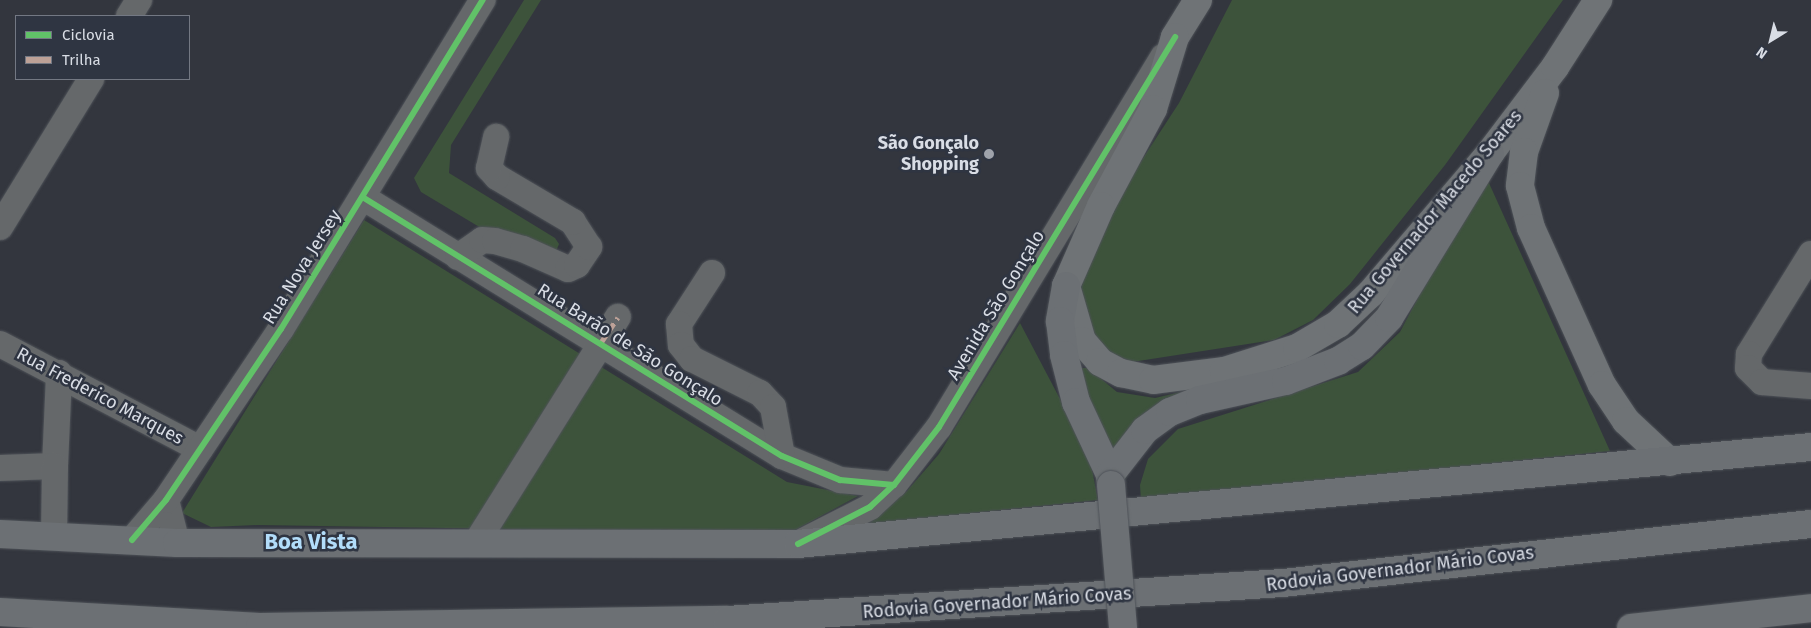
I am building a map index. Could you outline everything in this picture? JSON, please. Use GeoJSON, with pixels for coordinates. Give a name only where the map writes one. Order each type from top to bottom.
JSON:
{"type":"FeatureCollection","features":[{"type":"Feature","properties":{"kind":"highway"},"geometry":{"type":"LineString","coordinates":[[1111,480],[1144,430],[1170,412],[1200,400],[1286,381],[1338,361],[1362,346],[1389,318],[1490,153]]}},
{"type":"Feature","properties":{"kind":"highway"},"geometry":{"type":"LineString","coordinates":[[1066,286],[1060,321],[1064,355],[1076,402],[1111,480],[1123,628]]}},
{"type":"Feature","properties":{"kind":"highway"},"geometry":{"type":"LineString","coordinates":[[0,534],[177,543],[798,544],[1811,447]]}},
{"type":"Feature","properties":{"kind":"highway","name":"Rodovia Governador Mário Covas"},"geometry":{"type":"LineString","coordinates":[[0,612],[260,627],[727,620],[1283,583],[1811,524]]}},
{"type":"Feature","properties":{"kind":"highway"},"geometry":{"type":"LineString","coordinates":[[1631,628],[1665,626],[1811,608]]}},
{"type":"Feature","properties":{"kind":"main road","name":"Avenida São Gonçalo"},"geometry":{"type":"LineString","coordinates":[[1175,37],[1198,0]]}},
{"type":"Feature","properties":{"kind":"main road","name":"Rua Governador Macedo Soares"},"geometry":{"type":"LineString","coordinates":[[1066,286],[1082,341],[1100,362],[1121,374],[1153,380],[1224,371],[1297,348],[1338,324],[1371,292],[1490,153],[1555,67],[1598,0]]}},
{"type":"Feature","properties":{"kind":"main road"},"geometry":{"type":"LineString","coordinates":[[1066,286],[1101,206],[1153,109],[1175,37]]}},
{"type":"Feature","properties":{"kind":"main road","name":"Rua Governador Macedo Soares"},"geometry":{"type":"LineString","coordinates":[[1555,67],[1524,152],[1520,186],[1531,228],[1602,385],[1626,421],[1670,462]]}},
{"type":"Feature","properties":{"kind":"street"},"geometry":{"type":"LineString","coordinates":[[130,15],[139,0]]}},
{"type":"Feature","properties":{"kind":"street","name":"Rua Nova Jersey"},"geometry":{"type":"LineString","coordinates":[[132,540],[166,500],[364,198],[483,0]]}},
{"type":"Feature","properties":{"kind":"street","name":"Avenida São Gonçalo"},"geometry":{"type":"LineString","coordinates":[[798,544],[870,507],[894,485],[939,427],[1175,37]]}},
{"type":"Feature","properties":{"kind":"street"},"geometry":{"type":"LineString","coordinates":[[0,227],[90,80]]}},
{"type":"Feature","properties":{"kind":"street"},"geometry":{"type":"LineString","coordinates":[[458,257],[482,240],[495,241],[523,249],[568,269],[577,265],[589,247],[573,222],[497,177],[489,168],[496,137]]}},
{"type":"Feature","properties":{"kind":"street","name":"Rua Barão de São Gonçalo"},"geometry":{"type":"LineString","coordinates":[[364,198],[782,456],[840,480],[894,485]]}},
{"type":"Feature","properties":{"kind":"street"},"geometry":{"type":"LineString","coordinates":[[1811,254],[1749,354],[1748,368],[1762,382],[1811,386]]}},
{"type":"Feature","properties":{"kind":"street"},"geometry":{"type":"LineString","coordinates":[[712,272],[679,324],[681,345],[692,359],[760,393],[773,407],[782,456]]}},
{"type":"Feature","properties":{"kind":"street"},"geometry":{"type":"LineString","coordinates":[[476,543],[618,317]]}},
{"type":"Feature","properties":{"kind":"street","name":"Rua Frederico Marques"},"geometry":{"type":"LineString","coordinates":[[0,344],[59,373],[200,449]]}},
{"type":"Feature","properties":{"kind":"street"},"geometry":{"type":"LineString","coordinates":[[54,536],[59,373]]}},
{"type":"Feature","properties":{"kind":"street"},"geometry":{"type":"LineString","coordinates":[[0,468],[55,466]]}},
{"type":"Feature","properties":{"kind":"street"},"geometry":{"type":"LineString","coordinates":[[166,500],[177,543]]}},
{"type":"Feature","properties":{"kind":"green space"},"geometry":{"type":"Polygon","coordinates":[[[524,0],[541,0],[451,145],[449,173],[555,238],[559,244],[557,249],[547,252],[491,234],[421,192],[414,178],[524,0]]]}},
{"type":"Feature","properties":{"kind":"green space"},"geometry":{"type":"Polygon","coordinates":[[[1232,0],[1563,0],[1445,165],[1350,284],[1313,320],[1274,340],[1132,362],[1106,352],[1086,325],[1076,294],[1121,192],[1179,103],[1232,0]]]}},
{"type":"Feature","properties":{"kind":"green space"},"geometry":{"type":"Polygon","coordinates":[[[1484,172],[1610,451],[1141,500],[1140,485],[1148,459],[1178,429],[1358,372],[1400,332],[1484,172]]]}},
{"type":"Feature","properties":{"kind":"green space"},"geometry":{"type":"Polygon","coordinates":[[[364,220],[787,482],[858,496],[795,530],[690,532],[257,525],[211,527],[182,513],[364,220]]]}},
{"type":"Feature","properties":{"kind":"green space"},"geometry":{"type":"Polygon","coordinates":[[[1020,323],[1089,454],[1098,500],[868,524],[907,491],[939,454],[1020,323]]]}},
{"type":"Feature","properties":{"kind":"green space"},"geometry":{"type":"Polygon","coordinates":[[[1080,368],[1088,368],[1117,392],[1155,398],[1193,389],[1115,453],[1078,374],[1080,368]]]}},
{"type":"Feature","properties":{"kind":"marked path"},"geometry":{"type":"LineString","coordinates":[[600,344],[618,317]]}},
{"type":"Feature","properties":{"kind":"cycle path"},"geometry":{"type":"LineString","coordinates":[[132,540],[166,500],[281,329],[483,0]]}},
{"type":"Feature","properties":{"kind":"cycle path"},"geometry":{"type":"LineString","coordinates":[[798,544],[870,507],[894,485],[939,427],[1175,37]]}},
{"type":"Feature","properties":{"kind":"cycle path"},"geometry":{"type":"LineString","coordinates":[[364,198],[782,456],[840,480],[894,485]]}},
{"type":"Feature","properties":{"kind":"place","name":"São Gonçalo Shopping"},"geometry":{"type":"Point","coordinates":[989,154]}},
{"type":"Feature","properties":{"kind":"district","name":"Boa Vista"},"geometry":{"type":"Point","coordinates":[311,542]}}]}
